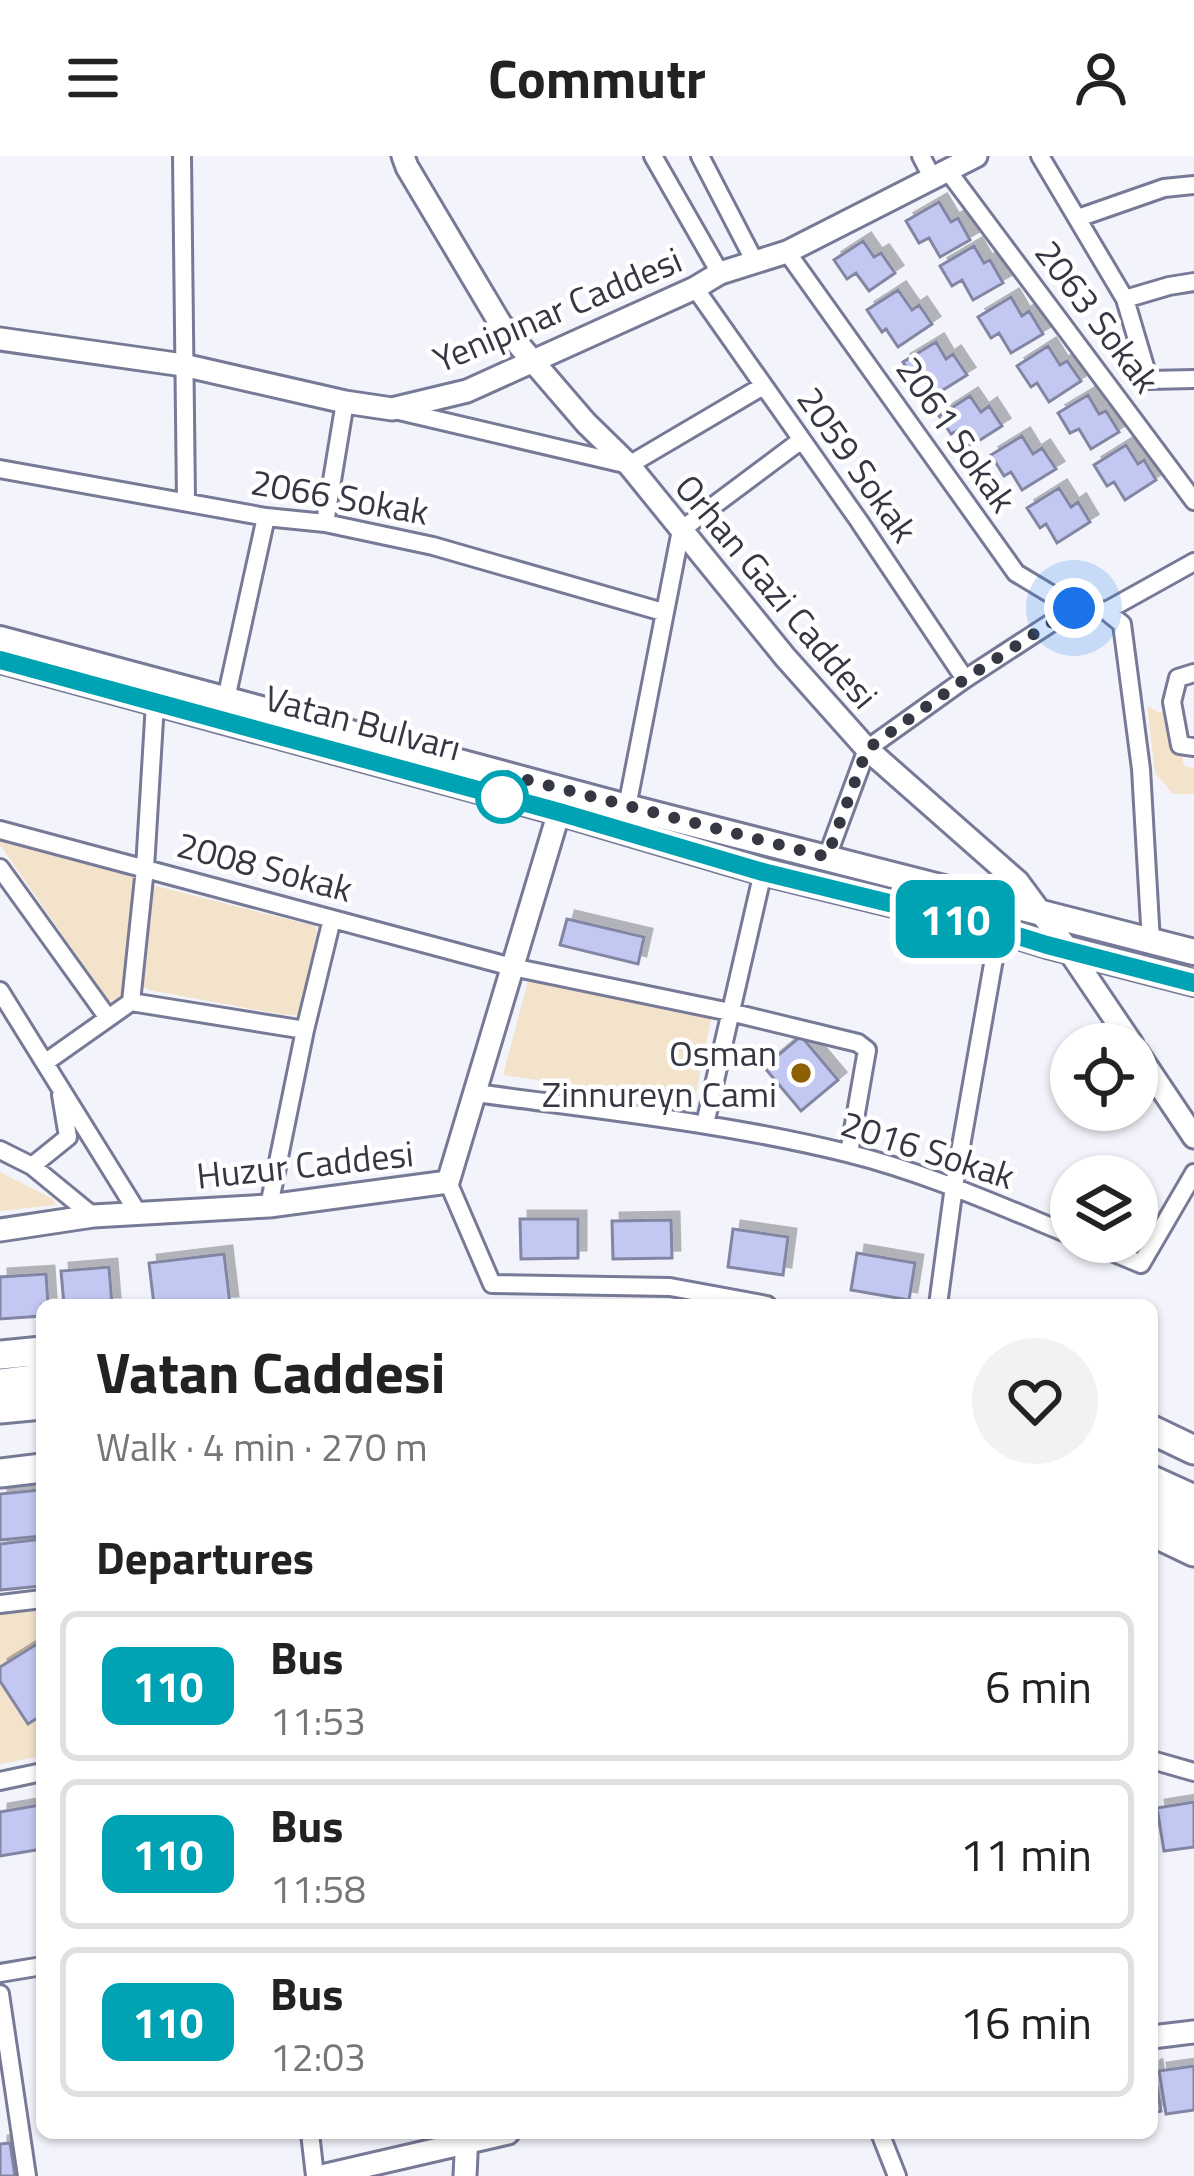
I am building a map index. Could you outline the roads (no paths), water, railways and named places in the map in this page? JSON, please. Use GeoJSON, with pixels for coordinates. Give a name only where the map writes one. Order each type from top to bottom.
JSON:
{"type":"FeatureCollection","features":[{"type":"Feature","properties":{"kind":"main road","name":"Vatan Bulvarı"},"geometry":{"type":"LineString","coordinates":[[0,639],[1194,952]]}},
{"type":"Feature","properties":{"kind":"main road","name":"Vatan Bulvarı"},"geometry":{"type":"LineString","coordinates":[[0,660],[763,872],[1194,983]]}},
{"type":"Feature","properties":{"kind":"main road"},"geometry":{"type":"LineString","coordinates":[[0,1355],[36,1352]]}},
{"type":"Feature","properties":{"kind":"main road"},"geometry":{"type":"LineString","coordinates":[[0,1383],[36,1379]]}},
{"type":"Feature","properties":{"kind":"main road"},"geometry":{"type":"LineString","coordinates":[[0,1409],[36,1406]]}},
{"type":"Feature","properties":{"kind":"main road"},"geometry":{"type":"LineString","coordinates":[[1158,1433],[1194,1450]]}},
{"type":"Feature","properties":{"kind":"main road"},"geometry":{"type":"LineString","coordinates":[[0,1473],[36,1469]]}},
{"type":"Feature","properties":{"kind":"main road"},"geometry":{"type":"LineString","coordinates":[[1158,1483],[1194,1499]]}},
{"type":"Feature","properties":{"kind":"main road"},"geometry":{"type":"LineString","coordinates":[[1158,1507],[1194,1525]]}},
{"type":"Feature","properties":{"kind":"main road"},"geometry":{"type":"LineString","coordinates":[[1158,1535],[1194,1552]]}},
{"type":"Feature","properties":{"kind":"street"},"geometry":{"type":"LineString","coordinates":[[182,156],[185,501]]}},
{"type":"Feature","properties":{"kind":"street","name":"Orhan Gazi Caddesi"},"geometry":{"type":"LineString","coordinates":[[404,156],[500,323],[532,362],[628,465],[867,749],[1018,882],[1118,1023]]}},
{"type":"Feature","properties":{"kind":"street"},"geometry":{"type":"LineString","coordinates":[[652,156],[720,273]]}},
{"type":"Feature","properties":{"kind":"street"},"geometry":{"type":"LineString","coordinates":[[700,156],[755,262]]}},
{"type":"Feature","properties":{"kind":"street","name":"2063 Sokak"},"geometry":{"type":"LineString","coordinates":[[921,156],[941,175],[1194,501]]}},
{"type":"Feature","properties":{"kind":"street","name":"Yenipınar Caddesi"},"geometry":{"type":"LineString","coordinates":[[0,339],[183,365],[392,409],[467,391],[720,273],[787,252],[976,156]]}},
{"type":"Feature","properties":{"kind":"street"},"geometry":{"type":"LineString","coordinates":[[1040,156],[1126,299],[1149,380],[1194,379]]}},
{"type":"Feature","properties":{"kind":"street"},"geometry":{"type":"LineString","coordinates":[[1078,218],[1164,188],[1194,185]]}},
{"type":"Feature","properties":{"kind":"street","name":"2061 Sokak"},"geometry":{"type":"LineString","coordinates":[[787,252],[1016,573],[1074,608],[1106,611]]}},
{"type":"Feature","properties":{"kind":"street"},"geometry":{"type":"LineString","coordinates":[[1126,299],[1194,282]]}},
{"type":"Feature","properties":{"kind":"street","name":"2059 Sokak"},"geometry":{"type":"LineString","coordinates":[[695,288],[965,679]]}},
{"type":"Feature","properties":{"kind":"street"},"geometry":{"type":"LineString","coordinates":[[392,409],[628,465],[763,386]]}},
{"type":"Feature","properties":{"kind":"street"},"geometry":{"type":"LineString","coordinates":[[325,523],[345,402]]}},
{"type":"Feature","properties":{"kind":"street"},"geometry":{"type":"LineString","coordinates":[[627,807],[680,530],[800,441]]}},
{"type":"Feature","properties":{"kind":"street","name":"2066 Sokak"},"geometry":{"type":"LineString","coordinates":[[0,469],[266,517],[325,523],[433,546],[663,612]]}},
{"type":"Feature","properties":{"kind":"street"},"geometry":{"type":"LineString","coordinates":[[226,699],[266,517]]}},
{"type":"Feature","properties":{"kind":"street"},"geometry":{"type":"LineString","coordinates":[[1151,942],[1141,769],[1122,624],[1106,611],[1194,562]]}},
{"type":"Feature","properties":{"kind":"street"},"geometry":{"type":"LineString","coordinates":[[827,857],[867,749],[1074,608]]}},
{"type":"Feature","properties":{"kind":"street"},"geometry":{"type":"LineString","coordinates":[[1194,674],[1178,678],[1172,702],[1180,745],[1194,747]]}},
{"type":"Feature","properties":{"kind":"street"},"geometry":{"type":"LineString","coordinates":[[131,1002],[155,703]]}},
{"type":"Feature","properties":{"kind":"street","name":"Huzur Caddesi"},"geometry":{"type":"LineString","coordinates":[[0,1230],[93,1216],[269,1205],[448,1182],[559,812]]}},
{"type":"Feature","properties":{"kind":"street","name":"2008 Sokak"},"geometry":{"type":"LineString","coordinates":[[0,830],[512,968],[858,1043],[867,1050],[849,1153]]}},
{"type":"Feature","properties":{"kind":"street"},"geometry":{"type":"LineString","coordinates":[[0,868],[108,1018]]}},
{"type":"Feature","properties":{"kind":"street"},"geometry":{"type":"LineString","coordinates":[[705,1124],[763,872]]}},
{"type":"Feature","properties":{"kind":"street"},"geometry":{"type":"LineString","coordinates":[[269,1205],[332,919]]}},
{"type":"Feature","properties":{"kind":"street"},"geometry":{"type":"LineString","coordinates":[[939,1299],[999,930]]}},
{"type":"Feature","properties":{"kind":"street"},"geometry":{"type":"LineString","coordinates":[[0,991],[138,1213]]}},
{"type":"Feature","properties":{"kind":"street"},"geometry":{"type":"LineString","coordinates":[[46,1062],[131,1002],[305,1030]]}},
{"type":"Feature","properties":{"kind":"street"},"geometry":{"type":"LineString","coordinates":[[32,1166],[68,1137],[59,1082]]}},
{"type":"Feature","properties":{"kind":"street"},"geometry":{"type":"LineString","coordinates":[[1158,1083],[1194,1137]]}},
{"type":"Feature","properties":{"kind":"street","name":"2016 Sokak"},"geometry":{"type":"LineString","coordinates":[[476,1093],[705,1124],[849,1153],[954,1186],[1050,1226]]}},
{"type":"Feature","properties":{"kind":"street"},"geometry":{"type":"LineString","coordinates":[[0,1150],[32,1166],[93,1216]]}},
{"type":"Feature","properties":{"kind":"street"},"geometry":{"type":"LineString","coordinates":[[1158,1235],[1194,1173]]}},
{"type":"Feature","properties":{"kind":"street"},"geometry":{"type":"LineString","coordinates":[[448,1182],[492,1284],[670,1287],[734,1299]]}},
{"type":"Feature","properties":{"kind":"street"},"geometry":{"type":"LineString","coordinates":[[0,1604],[36,1600]]}},
{"type":"Feature","properties":{"kind":"street"},"geometry":{"type":"LineString","coordinates":[[1158,1762],[1194,1772]]}},
{"type":"Feature","properties":{"kind":"street"},"geometry":{"type":"LineString","coordinates":[[0,1780],[36,1773]]}},
{"type":"Feature","properties":{"kind":"street"},"geometry":{"type":"LineString","coordinates":[[0,1973],[36,1967]]}},
{"type":"Feature","properties":{"kind":"street"},"geometry":{"type":"LineString","coordinates":[[0,1994],[27,2176]]}},
{"type":"Feature","properties":{"kind":"street"},"geometry":{"type":"LineString","coordinates":[[1158,2036],[1194,2032]]}},
{"type":"Feature","properties":{"kind":"street"},"geometry":{"type":"LineString","coordinates":[[311,2139],[318,2176],[458,2139]]}},
{"type":"Feature","properties":{"kind":"street"},"geometry":{"type":"LineString","coordinates":[[464,2176],[466,2139]]}},
{"type":"Feature","properties":{"kind":"street"},"geometry":{"type":"LineString","coordinates":[[883,2139],[898,2176]]}},
{"type":"Feature","properties":{"kind":"place","name":"Osman Zinnureyn Cami"},"geometry":{"type":"Point","coordinates":[801,1073]}}]}
